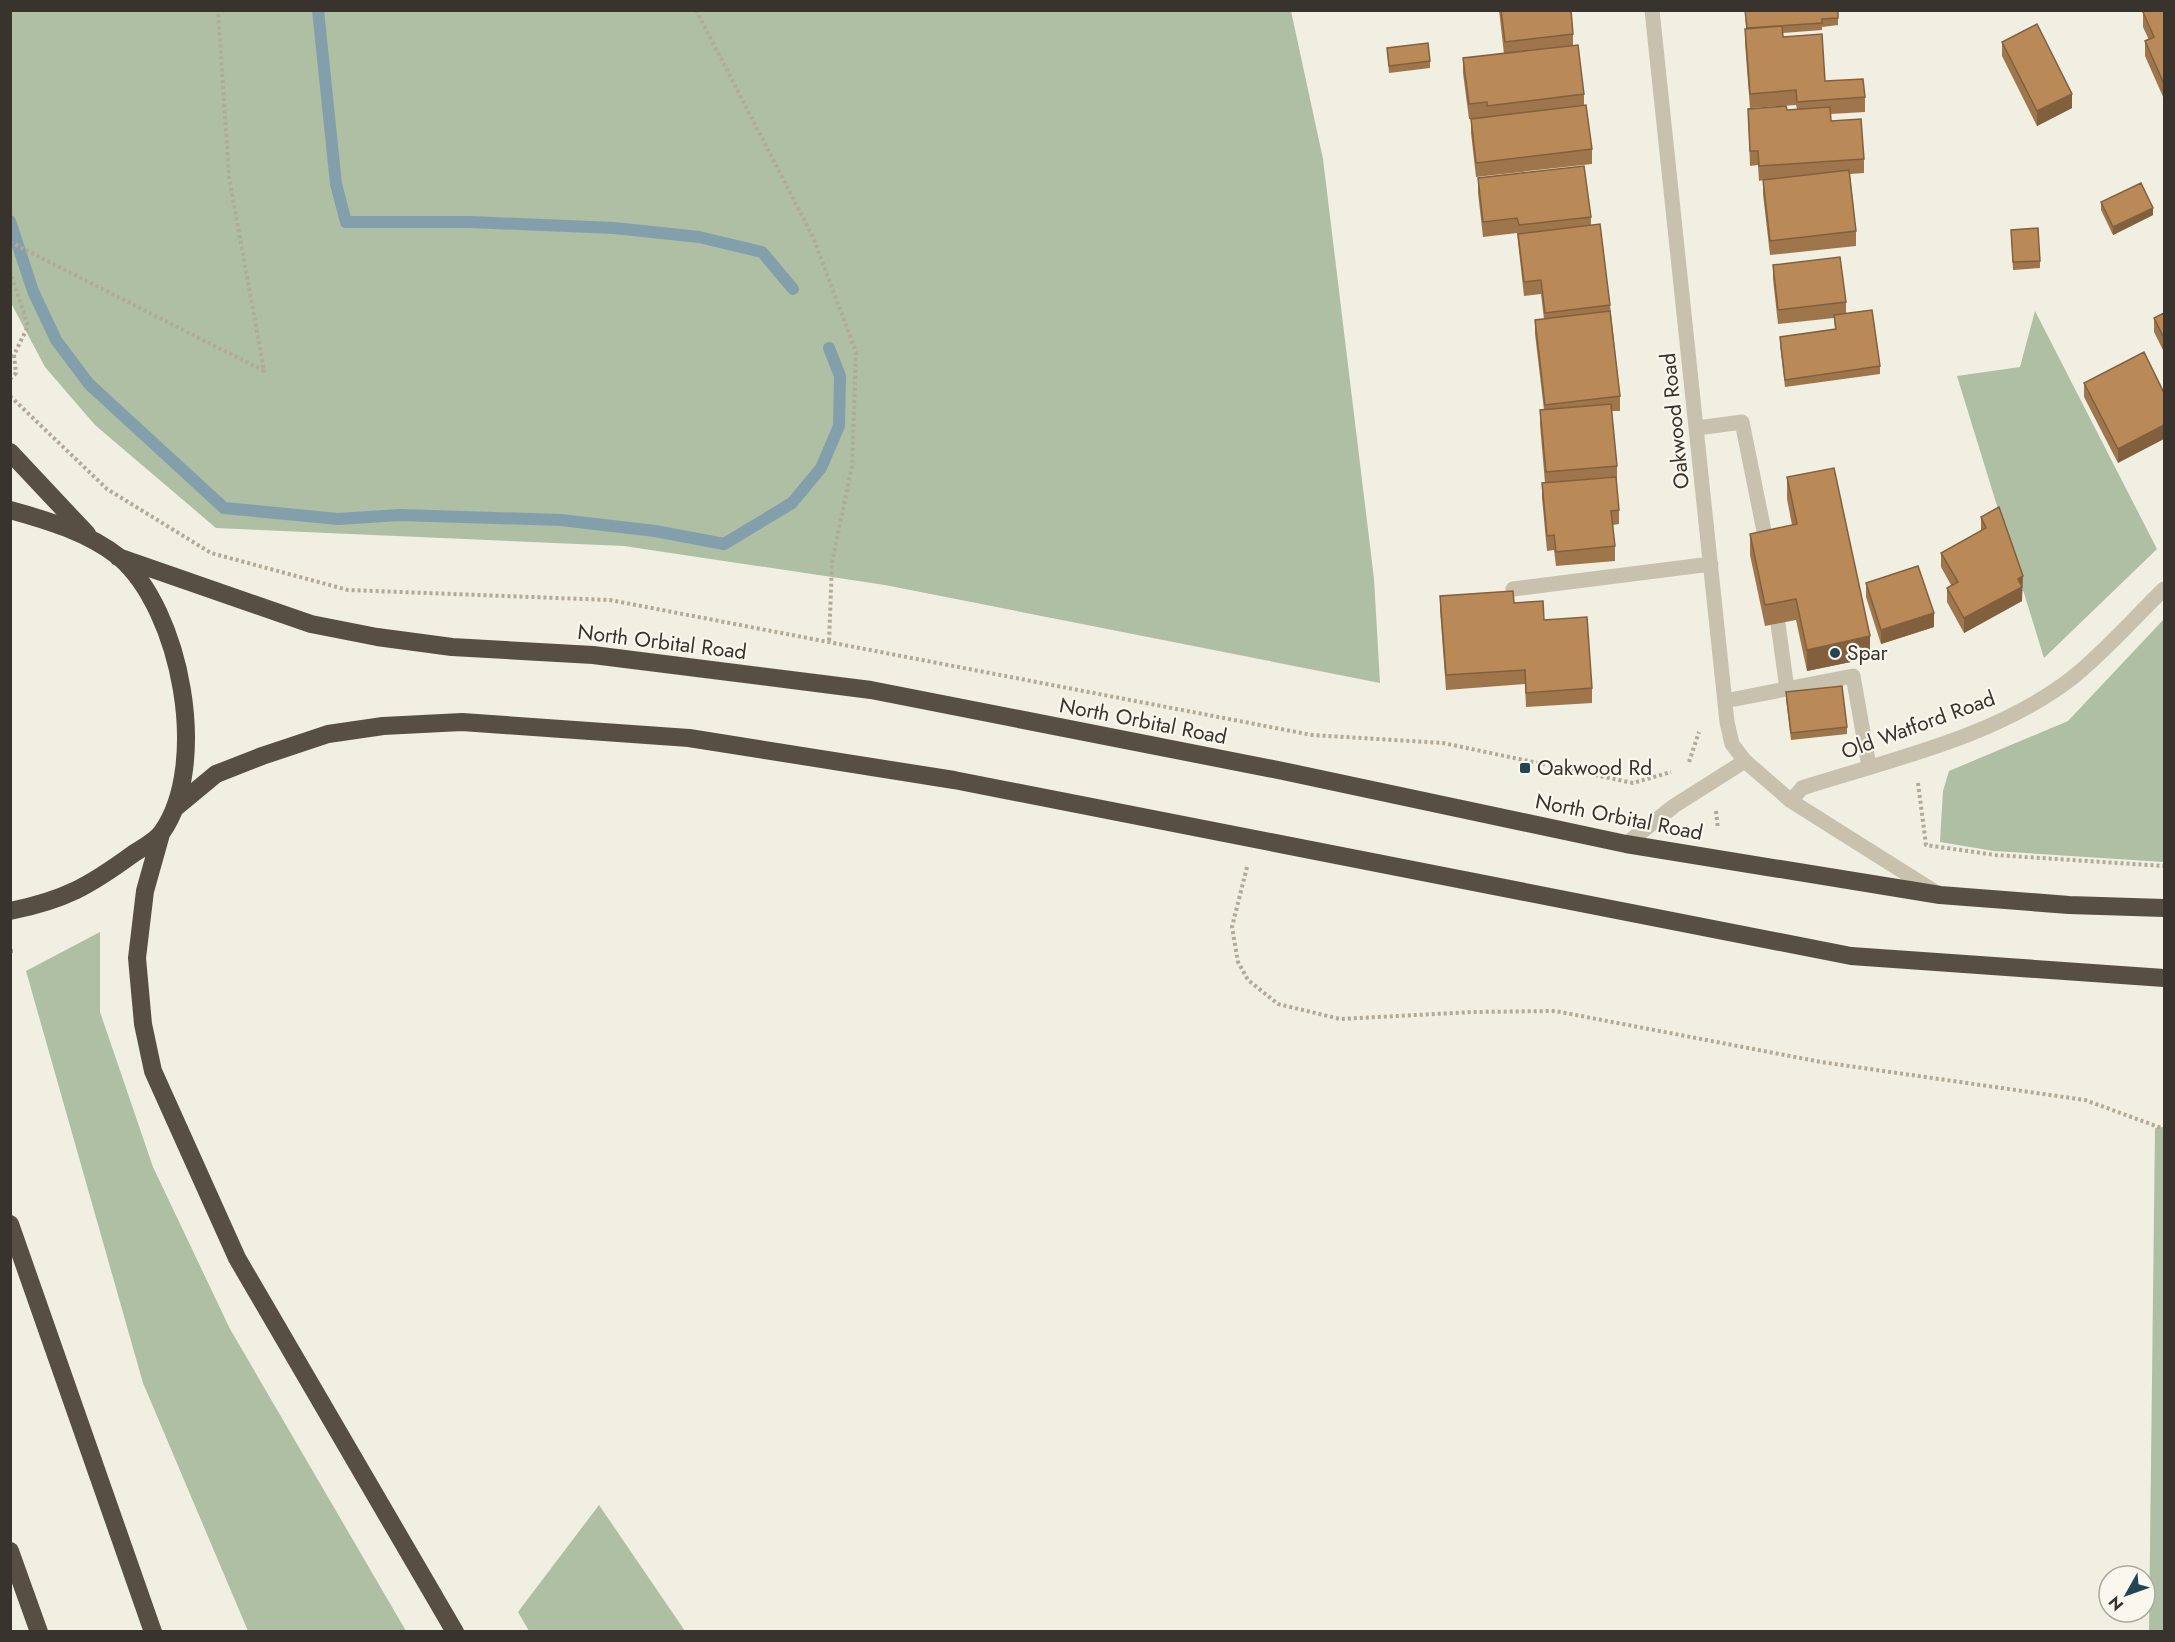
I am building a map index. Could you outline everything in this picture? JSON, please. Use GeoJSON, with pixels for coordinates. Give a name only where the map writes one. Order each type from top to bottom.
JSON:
{"type":"FeatureCollection","features":[{"type":"Feature","properties":{"kind":"highway"},"geometry":{"type":"LineString","coordinates":[[10,452],[97,544]]}},
{"type":"Feature","properties":{"kind":"highway"},"geometry":{"type":"LineString","coordinates":[[10,510],[47,520],[97,544],[118,557],[137,577],[166,625],[186,718],[185,760],[175,808],[161,834],[145,891],[137,958],[143,1024],[153,1071],[237,1258],[455,1632]]}},
{"type":"Feature","properties":{"kind":"highway","name":"North Orbital Road"},"geometry":{"type":"LineString","coordinates":[[118,557],[311,624],[377,637],[452,647],[593,655],[871,690],[1267,768],[1626,844],[1940,895],[2069,905],[2164,908]]}},
{"type":"Feature","properties":{"kind":"highway"},"geometry":{"type":"LineString","coordinates":[[175,808],[216,774],[328,734],[383,726],[462,722],[689,738],[954,780],[1851,956],[2164,978]]}},
{"type":"Feature","properties":{"kind":"highway"},"geometry":{"type":"LineString","coordinates":[[10,911],[50,903],[89,885],[161,834]]}},
{"type":"Feature","properties":{"kind":"highway"},"geometry":{"type":"LineString","coordinates":[[10,1224],[153,1632]]}},
{"type":"Feature","properties":{"kind":"highway"},"geometry":{"type":"LineString","coordinates":[[10,1551],[39,1632]]}},
{"type":"Feature","properties":{"kind":"street","name":"Oakwood Road"},"geometry":{"type":"LineString","coordinates":[[1652,10],[1725,702],[1732,744],[1745,761],[1791,801],[1940,895]]}},
{"type":"Feature","properties":{"kind":"street"},"geometry":{"type":"LineString","coordinates":[[1697,428],[1742,422],[1768,551]]}},
{"type":"Feature","properties":{"kind":"street"},"geometry":{"type":"LineString","coordinates":[[1514,589],[1711,564]]}},
{"type":"Feature","properties":{"kind":"street","name":"Old Watford Road"},"geometry":{"type":"LineString","coordinates":[[1791,801],[1802,788],[1915,753],[1984,727],[2033,703],[2072,678],[2164,589]]}},
{"type":"Feature","properties":{"kind":"street"},"geometry":{"type":"LineString","coordinates":[[1778,624],[1787,689]]}},
{"type":"Feature","properties":{"kind":"street"},"geometry":{"type":"LineString","coordinates":[[1725,702],[1853,676],[1869,766]]}},
{"type":"Feature","properties":{"kind":"street"},"geometry":{"type":"LineString","coordinates":[[1626,844],[1674,806],[1745,761]]}},
{"type":"Feature","properties":{"kind":"path"},"geometry":{"type":"LineString","coordinates":[[10,242],[264,371],[229,177],[218,10]]}},
{"type":"Feature","properties":{"kind":"path"},"geometry":{"type":"LineString","coordinates":[[696,10],[813,237],[856,352],[852,466],[832,562],[829,643]]}},
{"type":"Feature","properties":{"kind":"path"},"geometry":{"type":"LineString","coordinates":[[10,271],[28,326],[14,355],[16,373],[10,380]]}},
{"type":"Feature","properties":{"kind":"path"},"geometry":{"type":"LineString","coordinates":[[10,396],[107,489],[211,553],[348,590],[610,600],[1312,735],[1443,743],[1633,783],[1675,771]]}},
{"type":"Feature","properties":{"kind":"path"},"geometry":{"type":"LineString","coordinates":[[1686,768],[1698,739],[1699,728]]}},
{"type":"Feature","properties":{"kind":"path"},"geometry":{"type":"LineString","coordinates":[[1915,753],[1926,845],[1995,855],[2164,866]]}},
{"type":"Feature","properties":{"kind":"path"},"geometry":{"type":"LineString","coordinates":[[1716,808],[1718,829]]}},
{"type":"Feature","properties":{"kind":"path"},"geometry":{"type":"LineString","coordinates":[[1255,839],[1232,927],[1238,962],[1248,980],[1278,1004],[1340,1019],[1473,1012],[1555,1011],[1821,1062],[2085,1100],[2164,1129]]}},
{"type":"Feature","properties":{"kind":"green space"},"geometry":{"type":"Polygon","coordinates":[[[10,11],[1291,11],[1323,159],[1374,579],[1380,683],[885,585],[624,546],[216,528],[95,425],[45,367],[11,303],[10,11]]]}},
{"type":"Feature","properties":{"kind":"green space"},"geometry":{"type":"Polygon","coordinates":[[[2035,311],[2157,549],[2044,658],[1957,376],[2020,367],[2035,311]]]}},
{"type":"Feature","properties":{"kind":"green space"},"geometry":{"type":"Polygon","coordinates":[[[2164,619],[2164,862],[1994,851],[1940,842],[1943,791],[1949,771],[2068,721],[2164,619]]]}},
{"type":"Feature","properties":{"kind":"green space"},"geometry":{"type":"Polygon","coordinates":[[[100,932],[100,1012],[153,1167],[230,1329],[406,1631],[248,1631],[143,1383],[26,971],[100,932]]]}},
{"type":"Feature","properties":{"kind":"green space"},"geometry":{"type":"Polygon","coordinates":[[[2164,1127],[2164,1631],[2149,1632],[2149,1624],[2157,1624],[2157,1564],[2150,1564],[2155,1128],[2164,1127]]]}},
{"type":"Feature","properties":{"kind":"green space"},"geometry":{"type":"Polygon","coordinates":[[[599,1505],[685,1631],[529,1631],[518,1612],[599,1505]]]}},
{"type":"Feature","properties":{"kind":"building"},"geometry":{"type":"Polygon","coordinates":[[[1501,10],[1571,10],[1573,34],[1505,42],[1501,10]]]}},
{"type":"Feature","properties":{"kind":"building"},"geometry":{"type":"Polygon","coordinates":[[[1745,10],[1838,10],[1838,18],[1822,19],[1822,23],[1747,28],[1745,10]]]}},
{"type":"Feature","properties":{"kind":"building"},"geometry":{"type":"Polygon","coordinates":[[[2164,10],[2164,84],[2145,41],[2154,37],[2143,12],[2164,10]]]}},
{"type":"Feature","properties":{"kind":"building"},"geometry":{"type":"Polygon","coordinates":[[[2037,24],[2072,94],[2037,111],[2002,42],[2037,24]]]}},
{"type":"Feature","properties":{"kind":"building"},"geometry":{"type":"Polygon","coordinates":[[[1782,26],[1783,37],[1822,34],[1825,81],[1863,79],[1865,97],[1797,102],[1796,90],[1750,94],[1745,29],[1782,26]]]}},
{"type":"Feature","properties":{"kind":"building"},"geometry":{"type":"Polygon","coordinates":[[[1428,43],[1430,61],[1389,66],[1387,48],[1428,43]]]}},
{"type":"Feature","properties":{"kind":"building"},"geometry":{"type":"Polygon","coordinates":[[[1578,45],[1584,94],[1487,106],[1487,102],[1469,104],[1463,58],[1578,45]]]}},
{"type":"Feature","properties":{"kind":"building"},"geometry":{"type":"Polygon","coordinates":[[[1586,105],[1592,149],[1476,163],[1471,119],[1586,105]]]}},
{"type":"Feature","properties":{"kind":"building"},"geometry":{"type":"Polygon","coordinates":[[[1786,106],[1787,110],[1830,107],[1831,121],[1861,119],[1864,159],[1759,166],[1758,151],[1750,151],[1748,109],[1786,106]]]}},
{"type":"Feature","properties":{"kind":"building"},"geometry":{"type":"Polygon","coordinates":[[[1584,166],[1591,217],[1519,225],[1517,218],[1483,222],[1478,178],[1584,166]]]}},
{"type":"Feature","properties":{"kind":"building"},"geometry":{"type":"Polygon","coordinates":[[[1849,170],[1856,231],[1770,241],[1763,180],[1849,170]]]}},
{"type":"Feature","properties":{"kind":"building"},"geometry":{"type":"Polygon","coordinates":[[[2141,183],[2153,208],[2113,227],[2101,202],[2141,183]]]}},
{"type":"Feature","properties":{"kind":"building"},"geometry":{"type":"Polygon","coordinates":[[[1600,224],[1610,305],[1545,313],[1541,280],[1524,282],[1518,234],[1600,224]]]}},
{"type":"Feature","properties":{"kind":"building"},"geometry":{"type":"Polygon","coordinates":[[[2038,228],[2040,261],[2013,262],[2011,230],[2038,228]]]}},
{"type":"Feature","properties":{"kind":"building"},"geometry":{"type":"Polygon","coordinates":[[[1840,257],[1846,302],[1778,310],[1773,265],[1840,257]]]}},
{"type":"Feature","properties":{"kind":"building"},"geometry":{"type":"Polygon","coordinates":[[[1872,310],[1880,366],[1785,380],[1780,337],[1836,329],[1834,315],[1872,310]]]}},
{"type":"Feature","properties":{"kind":"building"},"geometry":{"type":"Polygon","coordinates":[[[1610,311],[1620,396],[1545,405],[1535,320],[1610,311]]]}},
{"type":"Feature","properties":{"kind":"building"},"geometry":{"type":"Polygon","coordinates":[[[2164,313],[2164,338],[2154,318],[2164,313]]]}},
{"type":"Feature","properties":{"kind":"building"},"geometry":{"type":"Polygon","coordinates":[[[2144,352],[2164,393],[2164,425],[2118,449],[2084,383],[2144,352]]]}},
{"type":"Feature","properties":{"kind":"building"},"geometry":{"type":"Polygon","coordinates":[[[1611,404],[1617,466],[1546,472],[1540,410],[1611,404]]]}},
{"type":"Feature","properties":{"kind":"building"},"geometry":{"type":"Polygon","coordinates":[[[1834,468],[1870,636],[1807,650],[1796,599],[1765,605],[1750,534],[1797,524],[1787,477],[1834,468]]]}},
{"type":"Feature","properties":{"kind":"building"},"geometry":{"type":"Polygon","coordinates":[[[1616,477],[1619,510],[1611,511],[1615,546],[1556,552],[1554,535],[1547,536],[1542,483],[1616,477]]]}},
{"type":"Feature","properties":{"kind":"building"},"geometry":{"type":"Polygon","coordinates":[[[1999,507],[2023,576],[2018,579],[2022,587],[1964,618],[1947,588],[1958,582],[1941,553],[1986,528],[1981,517],[1999,507]]]}},
{"type":"Feature","properties":{"kind":"building"},"geometry":{"type":"Polygon","coordinates":[[[1918,566],[1934,613],[1881,630],[1866,583],[1918,566]]]}},
{"type":"Feature","properties":{"kind":"building"},"geometry":{"type":"Polygon","coordinates":[[[1513,591],[1514,603],[1543,601],[1544,620],[1587,617],[1592,688],[1526,693],[1525,670],[1446,675],[1440,596],[1513,591]]]}},
{"type":"Feature","properties":{"kind":"building"},"geometry":{"type":"Polygon","coordinates":[[[1842,686],[1847,727],[1791,733],[1786,692],[1842,686]]]}},
{"type":"Feature","properties":{"kind":"waterway"},"geometry":{"type":"LineString","coordinates":[[318,10],[336,184],[346,222],[470,222],[614,228],[699,237],[762,252],[793,289]]}},
{"type":"Feature","properties":{"kind":"waterway"},"geometry":{"type":"LineString","coordinates":[[10,221],[33,291],[56,340],[89,384],[224,508],[338,519],[400,515],[561,520],[655,531],[724,544],[792,503],[821,468],[839,426],[840,376],[829,348]]}},
{"type":"Feature","properties":{"kind":"place","name":"Spar"},"geometry":{"type":"Point","coordinates":[1835,653]}},
{"type":"Feature","properties":{"kind":"place","name":"Oakwood Rd"},"geometry":{"type":"Point","coordinates":[1525,768]}}]}
